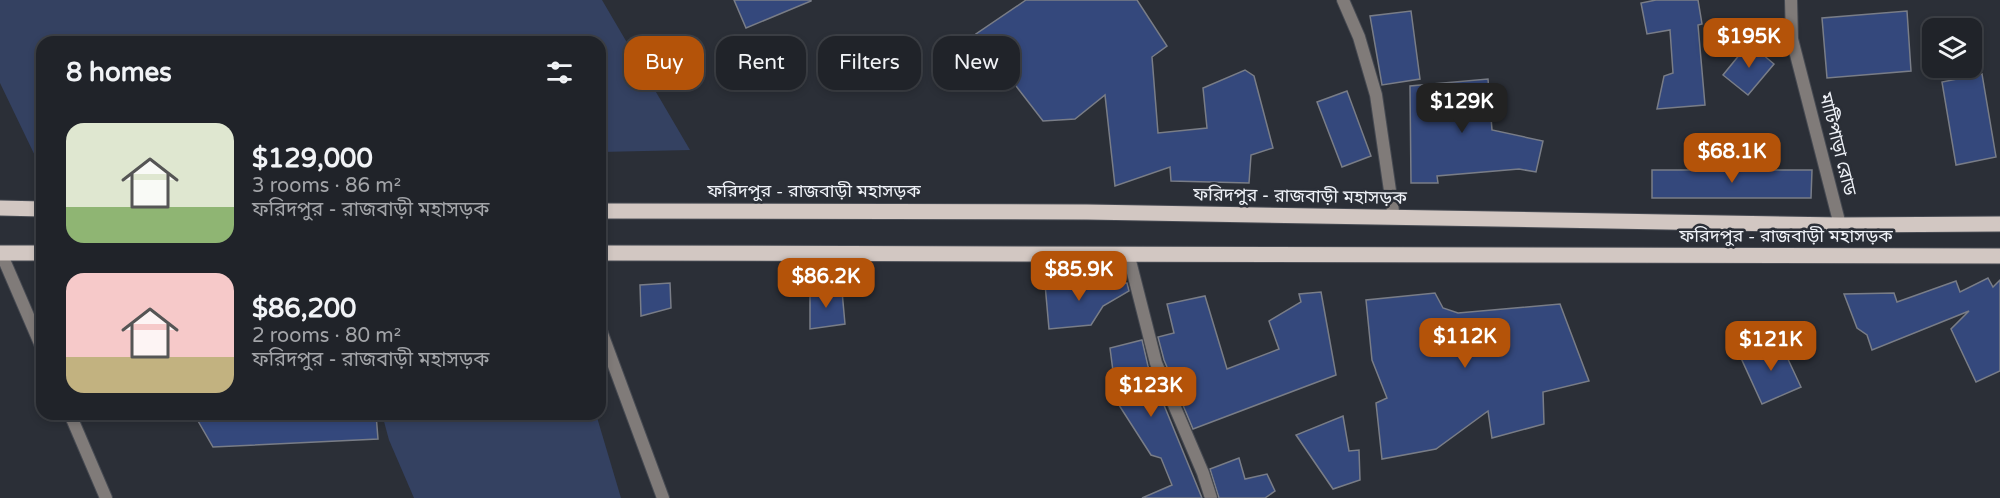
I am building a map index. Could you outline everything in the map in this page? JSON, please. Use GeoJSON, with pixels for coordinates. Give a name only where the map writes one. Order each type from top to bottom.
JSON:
{"type":"FeatureCollection","features":[{"type":"Feature","properties":{"kind":"main road"},"geometry":{"type":"LineString","coordinates":[[0,208],[36,209]]}},
{"type":"Feature","properties":{"kind":"main road","name":"ফরিদপুর - রাজবাড়ী মহাসড়ক"},"geometry":{"type":"LineString","coordinates":[[606,211],[1076,212],[1840,225],[2000,224]]}},
{"type":"Feature","properties":{"kind":"main road"},"geometry":{"type":"LineString","coordinates":[[0,253],[36,253]]}},
{"type":"Feature","properties":{"kind":"main road","name":"ফরিদপুর - রাজবাড়ী মহাসড়ক"},"geometry":{"type":"LineString","coordinates":[[606,253],[2000,256]]}},
{"type":"Feature","properties":{"kind":"street"},"geometry":{"type":"LineString","coordinates":[[1343,0],[1359,37],[1376,95],[1394,218]]}},
{"type":"Feature","properties":{"kind":"street","name":"মাটিপাড়া রোড"},"geometry":{"type":"LineString","coordinates":[[1791,0],[1792,39],[1840,225]]}},
{"type":"Feature","properties":{"kind":"street"},"geometry":{"type":"LineString","coordinates":[[0,253],[36,334]]}},
{"type":"Feature","properties":{"kind":"street"},"geometry":{"type":"LineString","coordinates":[[1128,253],[1156,363],[1211,498]]}},
{"type":"Feature","properties":{"kind":"street"},"geometry":{"type":"LineString","coordinates":[[606,344],[663,498]]}},
{"type":"Feature","properties":{"kind":"street"},"geometry":{"type":"LineString","coordinates":[[73,420],[106,498]]}},
{"type":"Feature","properties":{"kind":"shaded area"},"geometry":{"type":"Polygon","coordinates":[[[0,0],[602,0],[624,38],[624,90],[655,90],[690,150],[606,152],[606,36],[36,36],[36,158],[0,83],[0,0]]]}},
{"type":"Feature","properties":{"kind":"shaded area"},"geometry":{"type":"Polygon","coordinates":[[[384,420],[598,420],[621,498],[414,498],[389,440],[384,420]]]}},
{"type":"Feature","properties":{"kind":"building"},"geometry":{"type":"Polygon","coordinates":[[[734,0],[811,0],[811,1],[746,28],[734,0]]]}},
{"type":"Feature","properties":{"kind":"building"},"geometry":{"type":"Polygon","coordinates":[[[1026,0],[1137,0],[1167,46],[1152,57],[1158,133],[1207,128],[1203,88],[1245,70],[1254,76],[1273,148],[1251,155],[1249,183],[1171,181],[1170,167],[1115,186],[1105,95],[1075,119],[1043,121],[1019,90],[1020,36],[978,36],[976,34],[1026,0]]]}},
{"type":"Feature","properties":{"kind":"building"},"geometry":{"type":"Polygon","coordinates":[[[1656,0],[1698,0],[1702,24],[1698,25],[1705,105],[1657,109],[1664,76],[1673,73],[1670,30],[1647,34],[1641,3],[1656,0]]]}},
{"type":"Feature","properties":{"kind":"building"},"geometry":{"type":"Polygon","coordinates":[[[1411,11],[1420,79],[1382,85],[1370,16],[1411,11]]]}},
{"type":"Feature","properties":{"kind":"building"},"geometry":{"type":"Polygon","coordinates":[[[1907,11],[1911,71],[1827,78],[1822,18],[1907,11]]]}},
{"type":"Feature","properties":{"kind":"building"},"geometry":{"type":"Polygon","coordinates":[[[1749,43],[1774,64],[1748,95],[1723,75],[1749,43]]]}},
{"type":"Feature","properties":{"kind":"building"},"geometry":{"type":"Polygon","coordinates":[[[1982,74],[1996,157],[1956,165],[1942,82],[1962,78],[1982,78],[1982,74]]]}},
{"type":"Feature","properties":{"kind":"building"},"geometry":{"type":"Polygon","coordinates":[[[1488,79],[1492,130],[1543,141],[1536,172],[1519,169],[1437,176],[1438,183],[1411,183],[1410,86],[1488,79]]]}},
{"type":"Feature","properties":{"kind":"building"},"geometry":{"type":"Polygon","coordinates":[[[1347,91],[1371,156],[1342,167],[1317,102],[1347,91]]]}},
{"type":"Feature","properties":{"kind":"building"},"geometry":{"type":"Polygon","coordinates":[[[1652,170],[1812,170],[1811,198],[1652,198],[1652,170]]]}},
{"type":"Feature","properties":{"kind":"building"},"geometry":{"type":"Polygon","coordinates":[[[1988,278],[1993,287],[2000,280],[2000,371],[1976,382],[1951,329],[1969,311],[1872,350],[1867,335],[1857,328],[1844,294],[1894,293],[1897,302],[1956,281],[1960,292],[1988,278]]]}},
{"type":"Feature","properties":{"kind":"building"},"geometry":{"type":"Polygon","coordinates":[[[670,283],[671,308],[641,316],[640,285],[670,283]]]}},
{"type":"Feature","properties":{"kind":"building"},"geometry":{"type":"Polygon","coordinates":[[[1127,283],[1129,291],[1103,306],[1091,325],[1049,329],[1045,284],[1127,283]]]}},
{"type":"Feature","properties":{"kind":"building"},"geometry":{"type":"Polygon","coordinates":[[[810,289],[842,291],[845,324],[810,329],[810,289]]]}},
{"type":"Feature","properties":{"kind":"building"},"geometry":{"type":"Polygon","coordinates":[[[1321,292],[1336,375],[1193,429],[1164,360],[1158,337],[1174,333],[1167,304],[1205,296],[1227,369],[1279,349],[1269,321],[1301,302],[1299,294],[1321,292]]]}},
{"type":"Feature","properties":{"kind":"building"},"geometry":{"type":"Polygon","coordinates":[[[1435,293],[1443,308],[1458,313],[1560,304],[1589,381],[1543,392],[1544,424],[1492,438],[1488,411],[1436,449],[1382,459],[1376,403],[1387,398],[1372,360],[1366,300],[1435,293]]]}},
{"type":"Feature","properties":{"kind":"building"},"geometry":{"type":"Polygon","coordinates":[[[1142,340],[1148,366],[1202,498],[1142,498],[1172,485],[1161,458],[1151,455],[1117,402],[1110,348],[1142,340]]]}},
{"type":"Feature","properties":{"kind":"building"},"geometry":{"type":"Polygon","coordinates":[[[1779,340],[1801,387],[1762,404],[1741,358],[1779,340]]]}},
{"type":"Feature","properties":{"kind":"building"},"geometry":{"type":"Polygon","coordinates":[[[1343,416],[1349,451],[1359,450],[1360,480],[1333,489],[1296,435],[1343,416]]]}},
{"type":"Feature","properties":{"kind":"building"},"geometry":{"type":"Polygon","coordinates":[[[197,420],[376,420],[378,439],[213,447],[197,420]]]}},
{"type":"Feature","properties":{"kind":"building"},"geometry":{"type":"Polygon","coordinates":[[[1239,458],[1245,479],[1267,474],[1275,491],[1265,498],[1219,498],[1210,469],[1239,458]]]}}]}
